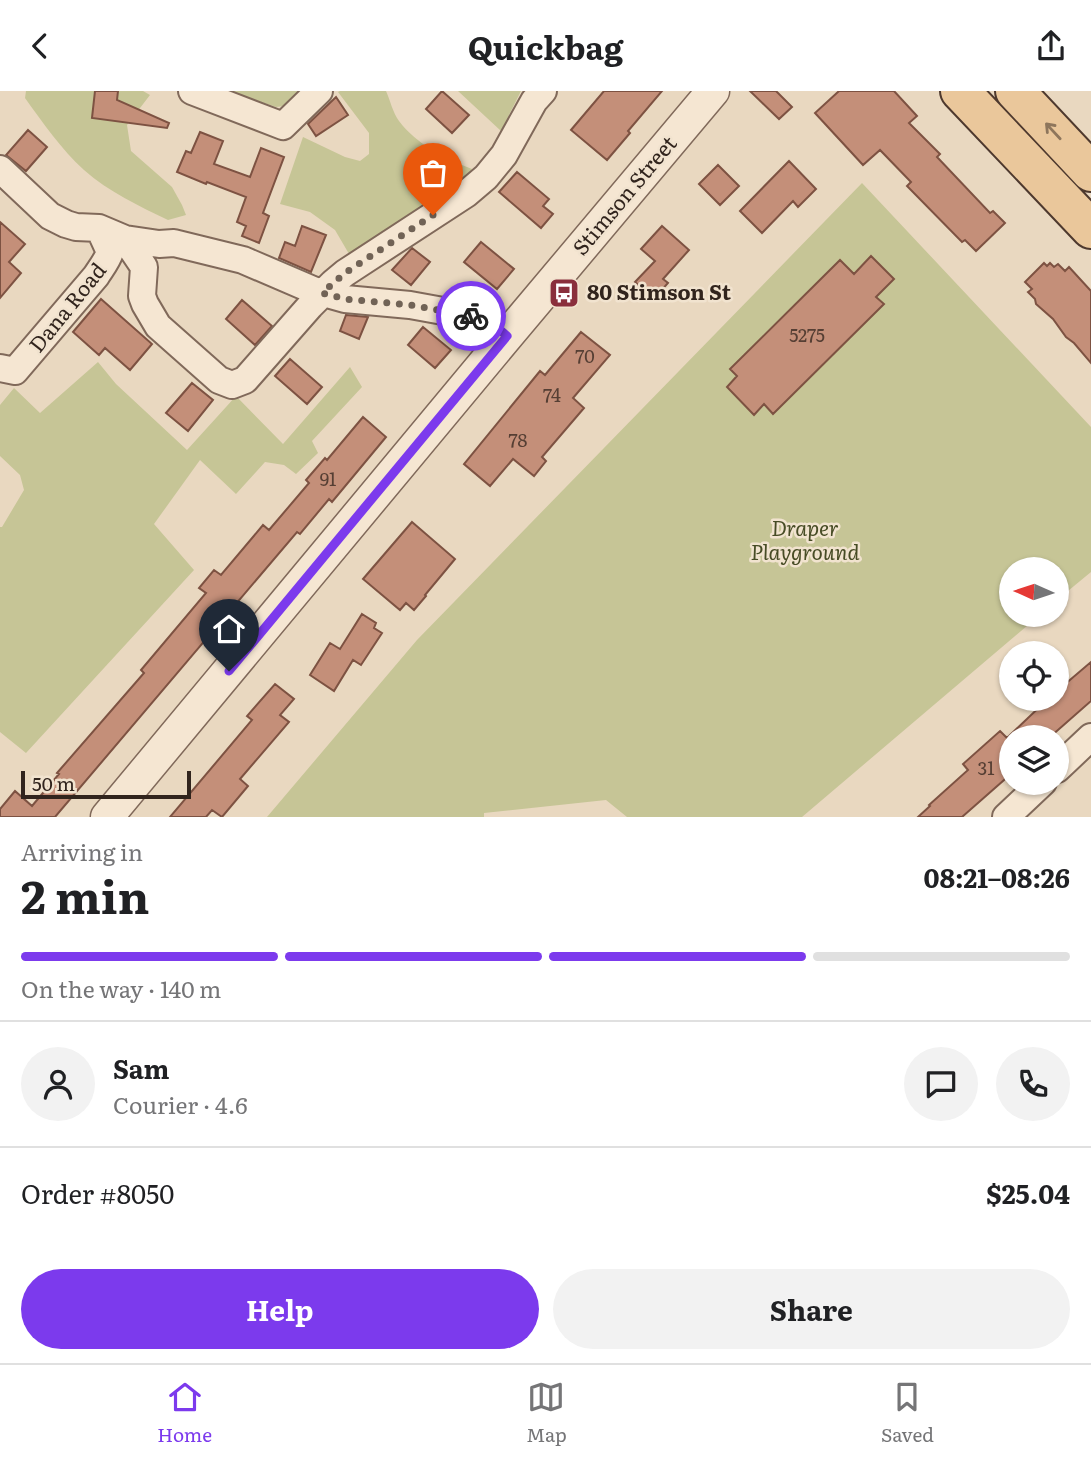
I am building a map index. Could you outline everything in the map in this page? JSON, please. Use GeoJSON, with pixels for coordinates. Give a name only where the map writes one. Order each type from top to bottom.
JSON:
{"type":"FeatureCollection","features":[{"type":"Feature","properties":{"kind":"main road"},"geometry":{"type":"LineString","coordinates":[[960,91],[1084,218]]}},
{"type":"Feature","properties":{"kind":"main road"},"geometry":{"type":"LineString","coordinates":[[1015,91],[1091,172]]}},
{"type":"Feature","properties":{"kind":"street"},"geometry":{"type":"LineString","coordinates":[[192,91],[283,126],[319,91]]}},
{"type":"Feature","properties":{"kind":"street"},"geometry":{"type":"LineString","coordinates":[[125,239],[144,267],[142,296],[158,326],[219,380],[232,386],[245,380],[322,293],[345,273],[476,186],[496,166],[534,101],[543,91]]}},
{"type":"Feature","properties":{"kind":"street","name":"Stimson Street"},"geometry":{"type":"LineString","coordinates":[[107,817],[713,91]]}},
{"type":"Feature","properties":{"kind":"street"},"geometry":{"type":"LineString","coordinates":[[0,169],[57,221],[76,227],[99,228],[125,239],[159,244],[174,243],[243,260],[322,293],[345,299],[410,305],[476,317],[492,323],[507,336]]}},
{"type":"Feature","properties":{"kind":"street","name":"Dana Road"},"geometry":{"type":"LineString","coordinates":[[0,368],[15,371],[96,276],[110,252],[99,228]]}},
{"type":"Feature","properties":{"kind":"street"},"geometry":{"type":"LineString","coordinates":[[1069,758],[1091,737]]}},
{"type":"Feature","properties":{"kind":"street"},"geometry":{"type":"LineString","coordinates":[[1006,817],[1029,795]]}},
{"type":"Feature","properties":{"kind":"green space"},"geometry":{"type":"Polygon","coordinates":[[[26,91],[143,91],[150,95],[127,125],[131,151],[172,187],[186,215],[168,220],[124,198],[94,178],[53,135],[25,98],[26,91]]]}},
{"type":"Feature","properties":{"kind":"green space"},"geometry":{"type":"Polygon","coordinates":[[[229,91],[308,91],[284,106],[276,107],[229,91]]]}},
{"type":"Feature","properties":{"kind":"green space"},"geometry":{"type":"Polygon","coordinates":[[[386,91],[397,118],[414,137],[442,155],[472,169],[461,182],[352,259],[335,230],[310,212],[280,204],[303,137],[345,157],[360,161],[369,154],[369,133],[338,92],[386,91]]]}},
{"type":"Feature","properties":{"kind":"green space"},"geometry":{"type":"Polygon","coordinates":[[[458,91],[521,91],[501,131],[458,91]]]}},
{"type":"Feature","properties":{"kind":"green space","name":"Draper Playground"},"geometry":{"type":"Polygon","coordinates":[[[862,183],[1091,427],[1091,572],[1069,590],[1069,557],[999,557],[999,627],[1026,627],[1009,641],[999,641],[999,650],[802,817],[627,817],[606,800],[484,813],[484,817],[267,817],[417,640],[862,183]]]}},
{"type":"Feature","properties":{"kind":"green space"},"geometry":{"type":"Polygon","coordinates":[[[98,362],[116,384],[187,450],[236,396],[283,444],[350,367],[362,387],[312,441],[318,453],[296,474],[284,465],[265,462],[236,494],[200,460],[154,524],[194,570],[26,753],[0,732],[0,527],[24,490],[20,475],[0,456],[0,405],[14,388],[40,413],[98,362]]]}},
{"type":"Feature","properties":{"kind":"building"},"geometry":{"type":"Polygon","coordinates":[[[95,91],[118,91],[117,100],[169,123],[167,128],[92,118],[95,91]]]}},
{"type":"Feature","properties":{"kind":"building"},"geometry":{"type":"Polygon","coordinates":[[[442,91],[469,115],[452,133],[426,109],[442,91]]]}},
{"type":"Feature","properties":{"kind":"building"},"geometry":{"type":"Polygon","coordinates":[[[604,91],[662,91],[607,160],[571,130],[604,91]]]}},
{"type":"Feature","properties":{"kind":"building"},"geometry":{"type":"Polygon","coordinates":[[[750,91],[776,91],[792,107],[779,119],[750,91]]]}},
{"type":"Feature","properties":{"kind":"building"},"geometry":{"type":"Polygon","coordinates":[[[839,91],[894,91],[917,116],[909,123],[940,154],[937,157],[990,213],[993,211],[1005,223],[976,251],[965,240],[962,242],[907,186],[911,182],[880,150],[863,165],[815,113],[839,91]]]}},
{"type":"Feature","properties":{"kind":"building"},"geometry":{"type":"Polygon","coordinates":[[[336,97],[348,115],[316,136],[308,124],[336,97]]]}},
{"type":"Feature","properties":{"kind":"building"},"geometry":{"type":"Polygon","coordinates":[[[28,130],[47,147],[26,171],[6,155],[28,130]]]}},
{"type":"Feature","properties":{"kind":"building"},"geometry":{"type":"Polygon","coordinates":[[[200,132],[223,141],[214,164],[250,177],[261,148],[284,157],[263,213],[269,216],[259,243],[242,236],[246,226],[237,222],[246,197],[177,172],[186,151],[191,153],[200,132]]]}},
{"type":"Feature","properties":{"kind":"building"},"geometry":{"type":"Polygon","coordinates":[[[789,161],[816,189],[798,207],[793,201],[762,233],[740,211],[789,161]]]}},
{"type":"Feature","properties":{"kind":"building"},"geometry":{"type":"Polygon","coordinates":[[[718,165],[739,186],[720,205],[699,184],[718,165]]]}},
{"type":"Feature","properties":{"kind":"building"},"geometry":{"type":"Polygon","coordinates":[[[517,172],[549,199],[543,206],[553,214],[541,228],[499,192],[517,172]]]}},
{"type":"Feature","properties":{"kind":"building"},"geometry":{"type":"Polygon","coordinates":[[[0,222],[25,244],[9,262],[21,273],[0,298],[0,222]]]}},
{"type":"Feature","properties":{"kind":"building"},"geometry":{"type":"Polygon","coordinates":[[[302,226],[326,235],[311,272],[279,258],[285,242],[295,246],[302,226]]]}},
{"type":"Feature","properties":{"kind":"building"},"geometry":{"type":"Polygon","coordinates":[[[662,226],[689,250],[663,279],[668,283],[654,299],[635,282],[655,261],[641,249],[662,226]]]}},
{"type":"Feature","properties":{"kind":"building"},"geometry":{"type":"Polygon","coordinates":[[[481,242],[514,269],[497,289],[464,262],[481,242]]]}},
{"type":"Feature","properties":{"kind":"building"},"geometry":{"type":"Polygon","coordinates":[[[412,248],[430,262],[411,285],[392,270],[412,248]]]}},
{"type":"Feature","properties":{"kind":"building"},"geometry":{"type":"Polygon","coordinates":[[[871,256],[894,279],[876,297],[884,304],[773,414],[764,404],[754,415],[727,387],[737,376],[730,369],[840,260],[854,274],[871,256]]]}},
{"type":"Feature","properties":{"kind":"building"},"geometry":{"type":"Polygon","coordinates":[[[1044,263],[1047,266],[1050,263],[1054,267],[1058,264],[1065,271],[1069,267],[1091,291],[1091,363],[1028,292],[1032,289],[1025,282],[1044,263]]]}},
{"type":"Feature","properties":{"kind":"building"},"geometry":{"type":"Polygon","coordinates":[[[101,299],[152,344],[130,370],[105,348],[99,355],[73,332],[101,299]]]}},
{"type":"Feature","properties":{"kind":"building"},"geometry":{"type":"Polygon","coordinates":[[[242,300],[272,326],[255,345],[226,319],[242,300]]]}},
{"type":"Feature","properties":{"kind":"building"},"geometry":{"type":"Polygon","coordinates":[[[346,315],[368,317],[359,339],[340,331],[346,315]]]}},
{"type":"Feature","properties":{"kind":"building"},"geometry":{"type":"Polygon","coordinates":[[[423,327],[451,350],[435,368],[408,345],[423,327]]]}},
{"type":"Feature","properties":{"kind":"building"},"geometry":{"type":"Polygon","coordinates":[[[581,332],[610,355],[573,398],[584,408],[542,457],[546,461],[534,476],[513,459],[490,486],[464,464],[540,371],[545,375],[581,332]]]}},
{"type":"Feature","properties":{"kind":"building"},"geometry":{"type":"Polygon","coordinates":[[[290,359],[322,387],[307,404],[275,376],[290,359]]]}},
{"type":"Feature","properties":{"kind":"building"},"geometry":{"type":"Polygon","coordinates":[[[192,383],[213,400],[188,431],[166,413],[192,383]]]}},
{"type":"Feature","properties":{"kind":"building"},"geometry":{"type":"Polygon","coordinates":[[[363,417],[386,437],[332,502],[329,499],[300,534],[297,532],[55,817],[0,817],[0,809],[15,791],[32,806],[59,774],[57,773],[144,673],[141,670],[206,593],[199,588],[214,570],[221,575],[263,525],[269,530],[309,483],[306,480],[325,458],[327,460],[363,417]]]}},
{"type":"Feature","properties":{"kind":"building"},"geometry":{"type":"Polygon","coordinates":[[[412,522],[455,559],[414,610],[406,603],[400,610],[363,579],[412,522]]]}},
{"type":"Feature","properties":{"kind":"building"},"geometry":{"type":"Polygon","coordinates":[[[362,614],[376,623],[374,628],[382,633],[361,665],[353,660],[334,691],[310,675],[330,643],[340,649],[362,614]]]}},
{"type":"Feature","properties":{"kind":"building"},"geometry":{"type":"Polygon","coordinates":[[[1091,662],[1091,701],[1064,725],[1021,725],[1035,711],[1069,711],[1069,681],[1091,662]]]}},
{"type":"Feature","properties":{"kind":"building"},"geometry":{"type":"Polygon","coordinates":[[[275,684],[294,699],[280,715],[289,722],[240,779],[248,786],[222,817],[212,810],[206,817],[170,817],[252,720],[247,716],[275,684]]]}},
{"type":"Feature","properties":{"kind":"building"},"geometry":{"type":"Polygon","coordinates":[[[999,732],[999,784],[962,817],[918,817],[968,770],[963,764],[999,732]]]}},
{"type":"Feature","properties":{"kind":"way so far"},"geometry":{"type":"LineString","coordinates":[[433,215],[345,273],[322,293],[345,299],[410,305],[471,316]]}},
{"type":"Feature","properties":{"kind":"place","name":"80 Stimson St"},"geometry":{"type":"Point","coordinates":[564,293]}},
{"type":"Feature","properties":{"kind":"route"},"geometry":{"type":"LineString","coordinates":[[229,671],[507,336],[483,318],[471,316]]}}]}
